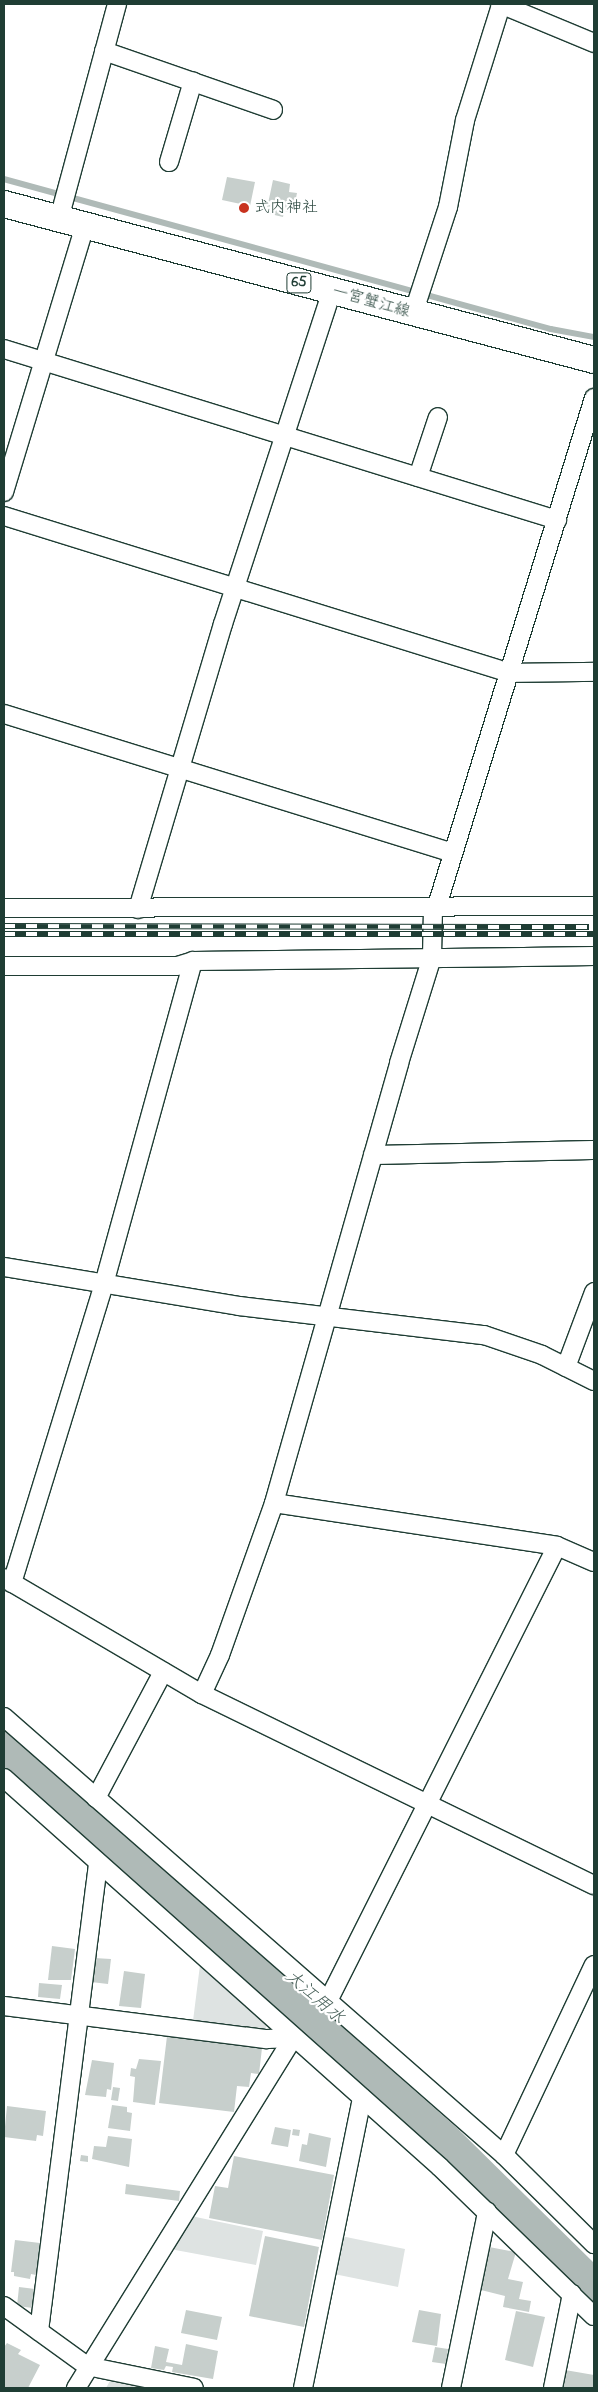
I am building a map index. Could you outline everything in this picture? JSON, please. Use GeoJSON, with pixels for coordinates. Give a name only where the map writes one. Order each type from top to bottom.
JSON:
{"type":"FeatureCollection","features":[{"type":"Feature","properties":{"kind":"main road","name":"一宮蟹江線"},"geometry":{"type":"LineString","coordinates":[[4,204],[63,204],[85,226],[332,291],[415,308],[594,360]]}},
{"type":"Feature","properties":{"kind":"street"},"geometry":{"type":"LineString","coordinates":[[63,204],[117,4]]}},
{"type":"Feature","properties":{"kind":"street"},"geometry":{"type":"LineString","coordinates":[[415,308],[448,207],[465,120],[500,4],[594,43]]}},
{"type":"Feature","properties":{"kind":"street"},"geometry":{"type":"LineString","coordinates":[[104,51],[273,110]]}},
{"type":"Feature","properties":{"kind":"street"},"geometry":{"type":"LineString","coordinates":[[169,162],[193,82]]}},
{"type":"Feature","properties":{"kind":"street"},"geometry":{"type":"LineString","coordinates":[[4,492],[85,226]]}},
{"type":"Feature","properties":{"kind":"street"},"geometry":{"type":"LineString","coordinates":[[138,909],[234,590],[332,291]]}},
{"type":"Feature","properties":{"kind":"street"},"geometry":{"type":"LineString","coordinates":[[4,349],[557,520]]}},
{"type":"Feature","properties":{"kind":"street"},"geometry":{"type":"LineString","coordinates":[[202,1694],[220,1655],[274,1502],[373,1155],[432,957],[434,909],[557,520],[587,450],[594,398]]}},
{"type":"Feature","properties":{"kind":"street"},"geometry":{"type":"LineString","coordinates":[[418,477],[438,417]]}},
{"type":"Feature","properties":{"kind":"street"},"geometry":{"type":"LineString","coordinates":[[4,516],[234,590],[510,673],[594,672]]}},
{"type":"Feature","properties":{"kind":"street"},"geometry":{"type":"LineString","coordinates":[[4,714],[453,853]]}},
{"type":"Feature","properties":{"kind":"street"},"geometry":{"type":"LineString","coordinates":[[4,908],[434,909],[594,906]]}},
{"type":"Feature","properties":{"kind":"street"},"geometry":{"type":"LineString","coordinates":[[4,966],[177,966],[193,961],[594,956]]}},
{"type":"Feature","properties":{"kind":"street"},"geometry":{"type":"LineString","coordinates":[[193,961],[104,1284],[8,1581],[202,1694],[594,1885]]}},
{"type":"Feature","properties":{"kind":"street"},"geometry":{"type":"LineString","coordinates":[[373,1155],[594,1150]]}},
{"type":"Feature","properties":{"kind":"street"},"geometry":{"type":"LineString","coordinates":[[4,1267],[239,1306],[484,1335],[566,1367],[594,1381]]}},
{"type":"Feature","properties":{"kind":"street"},"geometry":{"type":"LineString","coordinates":[[566,1367],[594,1292]]}},
{"type":"Feature","properties":{"kind":"street"},"geometry":{"type":"LineString","coordinates":[[274,1502],[557,1546],[594,1562]]}},
{"type":"Feature","properties":{"kind":"street"},"geometry":{"type":"LineString","coordinates":[[329,1999],[557,1546]]}},
{"type":"Feature","properties":{"kind":"street"},"geometry":{"type":"LineString","coordinates":[[96,1798],[163,1672]]}},
{"type":"Feature","properties":{"kind":"street"},"geometry":{"type":"LineString","coordinates":[[4,1717],[329,1999],[504,2155],[594,2244]]}},
{"type":"Feature","properties":{"kind":"street"},"geometry":{"type":"LineString","coordinates":[[4,1778],[362,2098],[487,2212],[594,2316]]}},
{"type":"Feature","properties":{"kind":"street"},"geometry":{"type":"LineString","coordinates":[[39,2331],[98,1864]]}},
{"type":"Feature","properties":{"kind":"street"},"geometry":{"type":"LineString","coordinates":[[504,2155],[594,1965]]}},
{"type":"Feature","properties":{"kind":"street"},"geometry":{"type":"LineString","coordinates":[[4,2006],[267,2039],[293,2038]]}},
{"type":"Feature","properties":{"kind":"street"},"geometry":{"type":"LineString","coordinates":[[76,2388],[87,2366],[293,2038]]}},
{"type":"Feature","properties":{"kind":"street"},"geometry":{"type":"LineString","coordinates":[[302,2388],[362,2098]]}},
{"type":"Feature","properties":{"kind":"street"},"geometry":{"type":"LineString","coordinates":[[451,2388],[487,2212]]}},
{"type":"Feature","properties":{"kind":"street"},"geometry":{"type":"LineString","coordinates":[[552,2388],[572,2294]]}},
{"type":"Feature","properties":{"kind":"street"},"geometry":{"type":"LineString","coordinates":[[4,2306],[87,2366],[194,2388]]}},
{"type":"Feature","properties":{"kind":"shaded area"},"geometry":{"type":"Polygon","coordinates":[[[4,1728],[457,2128],[594,2263],[594,2306],[447,2161],[4,1770],[4,1728]]]}},
{"type":"Feature","properties":{"kind":"shaded area"},"geometry":{"type":"Polygon","coordinates":[[[200,1965],[268,2024],[264,2031],[193,2021],[200,1965]]]}},
{"type":"Feature","properties":{"kind":"shaded area"},"geometry":{"type":"Polygon","coordinates":[[[191,2216],[263,2231],[256,2265],[170,2249],[191,2216]]]}},
{"type":"Feature","properties":{"kind":"shaded area"},"geometry":{"type":"Polygon","coordinates":[[[341,2236],[405,2249],[398,2287],[334,2274],[341,2236]]]}},
{"type":"Feature","properties":{"kind":"shaded area"},"geometry":{"type":"Polygon","coordinates":[[[111,2379],[155,2388],[106,2388],[111,2379]]]}},
{"type":"Feature","properties":{"kind":"building"},"geometry":{"type":"Polygon","coordinates":[[[227,177],[255,182],[250,206],[222,200],[227,177]]]}},
{"type":"Feature","properties":{"kind":"building"},"geometry":{"type":"Polygon","coordinates":[[[273,180],[290,184],[289,192],[297,193],[293,213],[284,211],[283,217],[266,213],[273,180]]]}},
{"type":"Feature","properties":{"kind":"building"},"geometry":{"type":"Polygon","coordinates":[[[52,1946],[75,1949],[71,1980],[48,1980],[52,1946]]]}},
{"type":"Feature","properties":{"kind":"building"},"geometry":{"type":"Polygon","coordinates":[[[94,1958],[111,1959],[108,1984],[91,1982],[94,1958]]]}},
{"type":"Feature","properties":{"kind":"building"},"geometry":{"type":"Polygon","coordinates":[[[124,1971],[145,1974],[141,2008],[119,2006],[124,1971]]]}},
{"type":"Feature","properties":{"kind":"building"},"geometry":{"type":"Polygon","coordinates":[[[39,1983],[62,1985],[60,1999],[38,1997],[39,1983]]]}},
{"type":"Feature","properties":{"kind":"building"},"geometry":{"type":"Polygon","coordinates":[[[167,2036],[262,2048],[259,2074],[251,2073],[249,2087],[237,2086],[234,2112],[159,2103],[167,2036]]]}},
{"type":"Feature","properties":{"kind":"building"},"geometry":{"type":"Polygon","coordinates":[[[139,2059],[161,2061],[155,2105],[133,2102],[135,2077],[130,2076],[131,2068],[136,2069],[139,2059]]]}},
{"type":"Feature","properties":{"kind":"building"},"geometry":{"type":"Polygon","coordinates":[[[92,2060],[114,2063],[111,2090],[107,2089],[106,2097],[85,2095],[92,2060]]]}},
{"type":"Feature","properties":{"kind":"building"},"geometry":{"type":"Polygon","coordinates":[[[113,2087],[120,2088],[118,2101],[111,2100],[113,2087]]]}},
{"type":"Feature","properties":{"kind":"building"},"geometry":{"type":"Polygon","coordinates":[[[112,2105],[127,2107],[127,2112],[132,2113],[130,2131],[108,2128],[112,2105]]]}},
{"type":"Feature","properties":{"kind":"building"},"geometry":{"type":"Polygon","coordinates":[[[7,2106],[46,2111],[43,2136],[37,2135],[36,2141],[4,2137],[7,2106]]]}},
{"type":"Feature","properties":{"kind":"building"},"geometry":{"type":"Polygon","coordinates":[[[275,2127],[291,2130],[288,2147],[271,2144],[275,2127]]]}},
{"type":"Feature","properties":{"kind":"building"},"geometry":{"type":"Polygon","coordinates":[[[293,2129],[300,2130],[299,2136],[292,2135],[293,2129]]]}},
{"type":"Feature","properties":{"kind":"building"},"geometry":{"type":"Polygon","coordinates":[[[309,2133],[331,2138],[326,2167],[299,2161],[302,2144],[307,2145],[309,2133]]]}},
{"type":"Feature","properties":{"kind":"building"},"geometry":{"type":"Polygon","coordinates":[[[108,2136],[132,2139],[129,2167],[92,2159],[94,2146],[106,2147],[108,2136]]]}},
{"type":"Feature","properties":{"kind":"building"},"geometry":{"type":"Polygon","coordinates":[[[81,2155],[88,2156],[88,2162],[80,2161],[81,2155]]]}},
{"type":"Feature","properties":{"kind":"building"},"geometry":{"type":"Polygon","coordinates":[[[234,2156],[334,2175],[322,2240],[209,2218],[215,2186],[228,2188],[234,2156]]]}},
{"type":"Feature","properties":{"kind":"building"},"geometry":{"type":"Polygon","coordinates":[[[126,2184],[180,2191],[179,2201],[125,2194],[126,2184]]]}},
{"type":"Feature","properties":{"kind":"building"},"geometry":{"type":"Polygon","coordinates":[[[265,2236],[319,2247],[304,2327],[249,2316],[265,2236]]]}},
{"type":"Feature","properties":{"kind":"building"},"geometry":{"type":"Polygon","coordinates":[[[15,2240],[40,2243],[36,2275],[31,2274],[30,2279],[14,2276],[14,2272],[11,2272],[15,2240]]]}},
{"type":"Feature","properties":{"kind":"building"},"geometry":{"type":"Polygon","coordinates":[[[489,2247],[516,2252],[508,2279],[523,2282],[519,2299],[531,2301],[529,2312],[503,2307],[505,2296],[481,2290],[489,2247]]]}},
{"type":"Feature","properties":{"kind":"building"},"geometry":{"type":"Polygon","coordinates":[[[19,2287],[35,2289],[33,2308],[17,2306],[19,2287]]]}},
{"type":"Feature","properties":{"kind":"building"},"geometry":{"type":"Polygon","coordinates":[[[186,2310],[222,2317],[217,2340],[181,2333],[186,2310]]]}},
{"type":"Feature","properties":{"kind":"building"},"geometry":{"type":"Polygon","coordinates":[[[419,2310],[441,2314],[437,2346],[412,2342],[419,2310]]]}},
{"type":"Feature","properties":{"kind":"building"},"geometry":{"type":"Polygon","coordinates":[[[516,2311],[545,2317],[533,2367],[505,2360],[516,2311]]]}},
{"type":"Feature","properties":{"kind":"building"},"geometry":{"type":"Polygon","coordinates":[[[7,2343],[21,2350],[18,2354],[40,2365],[28,2388],[4,2388],[4,2347],[7,2343]]]}},
{"type":"Feature","properties":{"kind":"building"},"geometry":{"type":"Polygon","coordinates":[[[186,2344],[218,2351],[213,2379],[172,2372],[173,2367],[166,2366],[164,2370],[151,2368],[155,2346],[169,2349],[166,2362],[182,2365],[186,2344]]]}},
{"type":"Feature","properties":{"kind":"building"},"geometry":{"type":"Polygon","coordinates":[[[435,2347],[448,2349],[446,2364],[432,2362],[435,2347]]]}},
{"type":"Feature","properties":{"kind":"building"},"geometry":{"type":"Polygon","coordinates":[[[565,2370],[594,2375],[594,2388],[561,2388],[565,2370]]]}},
{"type":"Feature","properties":{"kind":"waterway"},"geometry":{"type":"LineString","coordinates":[[4,179],[551,329],[594,337]]}},
{"type":"Feature","properties":{"kind":"railway"},"geometry":{"type":"LineString","coordinates":[[4,926],[589,927]]}},
{"type":"Feature","properties":{"kind":"railway"},"geometry":{"type":"LineString","coordinates":[[4,934],[594,934]]}},
{"type":"Feature","properties":{"kind":"place","name":"式内神社"},"geometry":{"type":"Point","coordinates":[244,208]}},
{"type":"Feature","properties":{"kind":"water label","name":"大江用水"},"geometry":{"type":"Point","coordinates":[314,1998]}}]}
